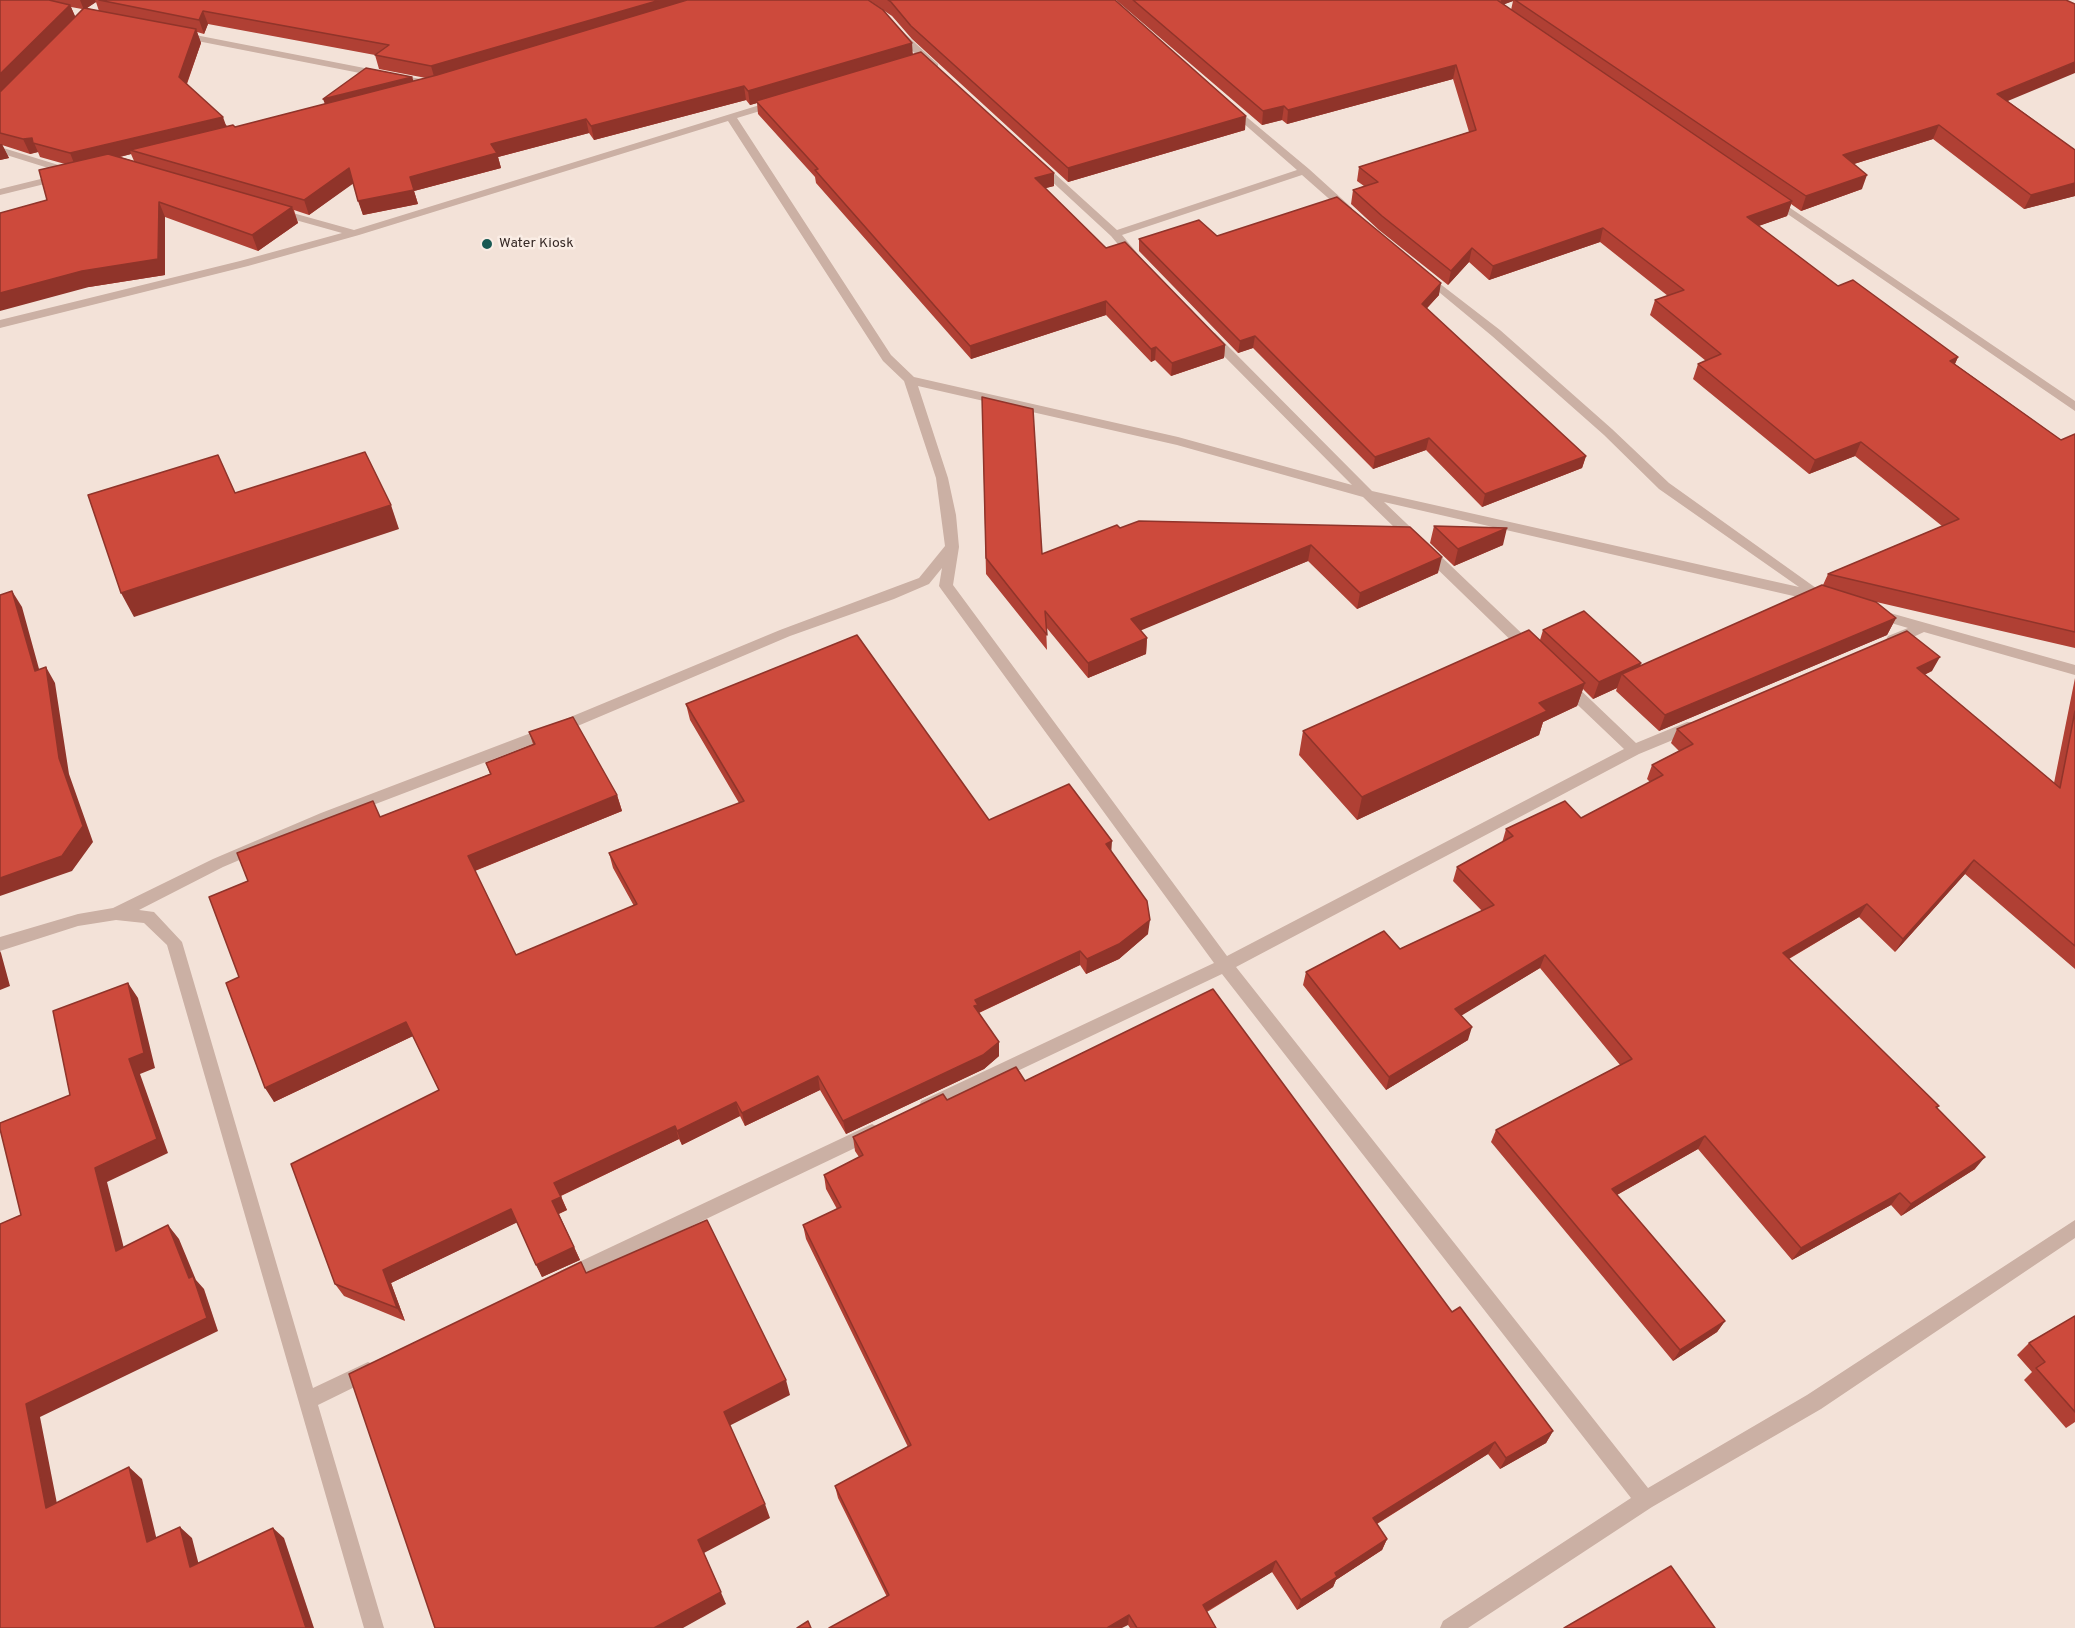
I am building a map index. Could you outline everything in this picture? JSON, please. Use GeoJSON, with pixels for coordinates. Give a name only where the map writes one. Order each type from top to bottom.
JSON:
{"type":"FeatureCollection","features":[{"type":"Feature","properties":{"kind":"street"},"geometry":{"type":"LineString","coordinates":[[888,20],[921,60],[943,74]]}},
{"type":"Feature","properties":{"kind":"street"},"geometry":{"type":"LineString","coordinates":[[167,33],[436,84]]}},
{"type":"Feature","properties":{"kind":"street"},"geometry":{"type":"LineString","coordinates":[[414,90],[448,81]]}},
{"type":"Feature","properties":{"kind":"street"},"geometry":{"type":"LineString","coordinates":[[0,324],[244,264],[355,233],[784,100]]}},
{"type":"Feature","properties":{"kind":"street"},"geometry":{"type":"LineString","coordinates":[[1224,101],[1356,218]]}},
{"type":"Feature","properties":{"kind":"street"},"geometry":{"type":"LineString","coordinates":[[730,116],[887,358],[910,380],[942,478],[952,547],[946,586],[1225,965],[1645,1500]]}},
{"type":"Feature","properties":{"kind":"street"},"geometry":{"type":"LineString","coordinates":[[0,150],[82,172],[0,192]]}},
{"type":"Feature","properties":{"kind":"street"},"geometry":{"type":"LineString","coordinates":[[1027,153],[1115,234],[1145,269]]}},
{"type":"Feature","properties":{"kind":"street"},"geometry":{"type":"LineString","coordinates":[[1115,234],[1305,171]]}},
{"type":"Feature","properties":{"kind":"street"},"geometry":{"type":"LineString","coordinates":[[1763,192],[2075,407]]}},
{"type":"Feature","properties":{"kind":"street"},"geometry":{"type":"LineString","coordinates":[[264,208],[355,233]]}},
{"type":"Feature","properties":{"kind":"street"},"geometry":{"type":"LineString","coordinates":[[910,380],[1178,441],[1368,494],[1826,599],[1664,486],[1530,364],[1418,269]]}},
{"type":"Feature","properties":{"kind":"street"},"geometry":{"type":"LineString","coordinates":[[1203,328],[1368,494],[1540,660]]}},
{"type":"Feature","properties":{"kind":"street"},"geometry":{"type":"LineString","coordinates":[[116,914],[218,863],[326,817],[549,732],[785,633],[889,596],[924,580],[952,547]]}},
{"type":"Feature","properties":{"kind":"street"},"geometry":{"type":"LineString","coordinates":[[1865,611],[2075,670]]}},
{"type":"Feature","properties":{"kind":"street"},"geometry":{"type":"LineString","coordinates":[[1877,647],[1921,628]]}},
{"type":"Feature","properties":{"kind":"street"},"geometry":{"type":"LineString","coordinates":[[1557,676],[1634,750]]}},
{"type":"Feature","properties":{"kind":"street"},"geometry":{"type":"LineString","coordinates":[[912,1113],[1225,965],[1634,750],[1712,718]]}},
{"type":"Feature","properties":{"kind":"street"},"geometry":{"type":"LineString","coordinates":[[0,944],[78,920],[116,914],[148,917],[174,942],[374,1628]]}},
{"type":"Feature","properties":{"kind":"street"},"geometry":{"type":"LineString","coordinates":[[556,1282],[890,1124]]}},
{"type":"Feature","properties":{"kind":"street"},"geometry":{"type":"LineString","coordinates":[[1450,1628],[1645,1500],[1814,1402],[2075,1228]]}},
{"type":"Feature","properties":{"kind":"street"},"geometry":{"type":"LineString","coordinates":[[308,1400],[384,1364]]}},
{"type":"Feature","properties":{"kind":"building"},"geometry":{"type":"Polygon","coordinates":[[[0,0],[49,0],[70,5],[0,74],[0,0]]]}},
{"type":"Feature","properties":{"kind":"building"},"geometry":{"type":"Polygon","coordinates":[[[99,0],[660,0],[431,66],[375,55],[389,45],[203,11],[199,20],[99,0]]]}},
{"type":"Feature","properties":{"kind":"building"},"geometry":{"type":"Polygon","coordinates":[[[687,0],[868,0],[883,10],[912,43],[748,91],[744,86],[591,126],[586,119],[491,144],[497,153],[410,177],[414,190],[358,201],[349,168],[304,200],[130,150],[233,125],[235,127],[437,75],[687,0]]]}},
{"type":"Feature","properties":{"kind":"building"},"geometry":{"type":"Polygon","coordinates":[[[888,0],[1115,0],[1246,116],[1068,168],[911,26],[888,0]]]}},
{"type":"Feature","properties":{"kind":"building"},"geometry":{"type":"Polygon","coordinates":[[[1133,0],[1497,0],[1792,201],[1747,217],[1838,286],[1853,280],[1958,357],[1950,361],[2061,440],[2075,434],[2075,632],[1828,574],[1959,519],[1861,442],[1815,460],[1698,364],[1721,354],[1655,300],[1684,290],[1603,228],[1493,266],[1472,248],[1451,271],[1353,190],[1378,182],[1359,167],[1476,130],[1456,65],[1288,110],[1284,106],[1263,111],[1133,0]]]}},
{"type":"Feature","properties":{"kind":"building"},"geometry":{"type":"Polygon","coordinates":[[[1515,0],[2066,0],[2075,4],[2075,62],[1997,94],[2075,150],[2075,183],[2031,195],[1939,125],[1843,155],[1867,175],[1806,196],[1515,0]]]}},
{"type":"Feature","properties":{"kind":"building"},"geometry":{"type":"Polygon","coordinates":[[[84,8],[196,29],[179,77],[223,117],[70,153],[33,143],[32,138],[23,139],[0,133],[0,92],[84,8]]]}},
{"type":"Feature","properties":{"kind":"building"},"geometry":{"type":"Polygon","coordinates":[[[921,52],[1054,173],[1035,178],[1106,248],[1125,242],[1225,345],[1172,363],[1156,347],[1151,349],[1106,301],[970,346],[815,170],[818,169],[756,101],[921,52]]]}},
{"type":"Feature","properties":{"kind":"building"},"geometry":{"type":"Polygon","coordinates":[[[366,68],[412,77],[323,99],[366,68]]]}},
{"type":"Feature","properties":{"kind":"building"},"geometry":{"type":"Polygon","coordinates":[[[108,154],[292,207],[252,235],[159,202],[158,259],[82,271],[0,293],[0,213],[47,200],[39,170],[108,154]]]}},
{"type":"Feature","properties":{"kind":"building"},"geometry":{"type":"Polygon","coordinates":[[[1337,197],[1441,283],[1422,304],[1586,456],[1485,494],[1429,438],[1375,457],[1255,336],[1240,341],[1139,239],[1199,220],[1217,236],[1337,197]]]}},
{"type":"Feature","properties":{"kind":"building"},"geometry":{"type":"Polygon","coordinates":[[[982,397],[1033,409],[1042,554],[1117,525],[1120,528],[1139,521],[1410,527],[1442,557],[1360,593],[1311,545],[1131,619],[1147,638],[1088,663],[1045,611],[1047,635],[986,558],[982,397]]]}},
{"type":"Feature","properties":{"kind":"building"},"geometry":{"type":"Polygon","coordinates":[[[365,452],[391,505],[121,593],[88,495],[218,455],[235,493],[365,452]]]}},
{"type":"Feature","properties":{"kind":"building"},"geometry":{"type":"Polygon","coordinates":[[[1434,526],[1507,528],[1458,549],[1434,526]]]}},
{"type":"Feature","properties":{"kind":"building"},"geometry":{"type":"Polygon","coordinates":[[[1822,585],[1876,602],[1896,618],[1665,715],[1622,674],[1822,585]]]}},
{"type":"Feature","properties":{"kind":"building"},"geometry":{"type":"Polygon","coordinates":[[[12,591],[35,671],[46,667],[59,758],[83,826],[62,856],[0,878],[0,595],[12,591]]]}},
{"type":"Feature","properties":{"kind":"building"},"geometry":{"type":"Polygon","coordinates":[[[1584,611],[1641,663],[1599,682],[1543,630],[1584,611]]]}},
{"type":"Feature","properties":{"kind":"building"},"geometry":{"type":"Polygon","coordinates":[[[1529,630],[1585,683],[1539,703],[1547,711],[1362,797],[1303,731],[1529,630]]]}},
{"type":"Feature","properties":{"kind":"building"},"geometry":{"type":"Polygon","coordinates":[[[1907,631],[1940,657],[1917,668],[2060,788],[2075,711],[2075,946],[1974,860],[1903,939],[1867,904],[1783,953],[1939,1106],[1936,1107],[1985,1157],[1911,1204],[1900,1193],[1801,1248],[1705,1136],[1612,1189],[1725,1321],[1680,1350],[1496,1130],[1632,1059],[1545,955],[1455,1009],[1472,1027],[1389,1077],[1306,972],[1384,931],[1400,949],[1494,905],[1457,867],[1513,836],[1506,829],[1565,801],[1581,818],[1663,775],[1652,765],[1693,744],[1677,729],[1907,631]]]}},
{"type":"Feature","properties":{"kind":"building"},"geometry":{"type":"Polygon","coordinates":[[[857,635],[989,820],[1069,784],[1112,841],[1106,844],[1147,901],[1150,920],[1119,944],[1087,959],[1080,951],[975,1000],[978,1005],[974,1006],[999,1042],[983,1055],[843,1121],[818,1076],[742,1113],[736,1102],[677,1131],[675,1126],[554,1183],[561,1197],[552,1201],[574,1247],[536,1265],[511,1209],[383,1270],[397,1308],[335,1284],[291,1164],[439,1090],[406,1022],[265,1088],[226,983],[239,977],[209,897],[248,881],[237,853],[373,801],[380,817],[491,774],[486,763],[535,744],[529,732],[573,717],[617,795],[468,856],[516,955],[637,904],[609,853],[744,801],[686,704],[857,635]]]}},
{"type":"Feature","properties":{"kind":"building"},"geometry":{"type":"Polygon","coordinates":[[[128,983],[144,1053],[129,1059],[157,1139],[95,1168],[116,1251],[168,1225],[189,1278],[193,1276],[207,1318],[26,1404],[46,1508],[129,1467],[147,1542],[180,1527],[190,1567],[273,1528],[306,1628],[0,1628],[0,1224],[21,1215],[0,1123],[70,1095],[53,1011],[128,983]]]}},
{"type":"Feature","properties":{"kind":"building"},"geometry":{"type":"Polygon","coordinates":[[[1213,989],[1452,1312],[1460,1307],[1553,1431],[1506,1458],[1495,1442],[1373,1518],[1387,1539],[1335,1573],[1337,1577],[1301,1600],[1276,1561],[1203,1605],[1216,1628],[1137,1628],[1129,1615],[1107,1628],[829,1628],[889,1595],[835,1486],[911,1445],[803,1225],[841,1207],[824,1175],[863,1155],[853,1137],[943,1094],[947,1100],[1016,1067],[1025,1081],[1213,989]]]}},
{"type":"Feature","properties":{"kind":"building"},"geometry":{"type":"Polygon","coordinates":[[[707,1220],[786,1380],[724,1412],[765,1504],[698,1540],[721,1592],[654,1628],[435,1628],[349,1374],[581,1262],[586,1273],[707,1220]]]}},
{"type":"Feature","properties":{"kind":"building"},"geometry":{"type":"Polygon","coordinates":[[[2075,1316],[2075,1412],[2036,1368],[2045,1362],[2029,1343],[2075,1316]]]}},
{"type":"Feature","properties":{"kind":"building"},"geometry":{"type":"Polygon","coordinates":[[[1671,1566],[1715,1628],[1564,1628],[1671,1566]]]}},
{"type":"Feature","properties":{"kind":"building"},"geometry":{"type":"Polygon","coordinates":[[[808,1621],[811,1628],[797,1628],[808,1621]]]}},
{"type":"Feature","properties":{"kind":"place","name":"Water Kiosk"},"geometry":{"type":"Point","coordinates":[487,244]}}]}
